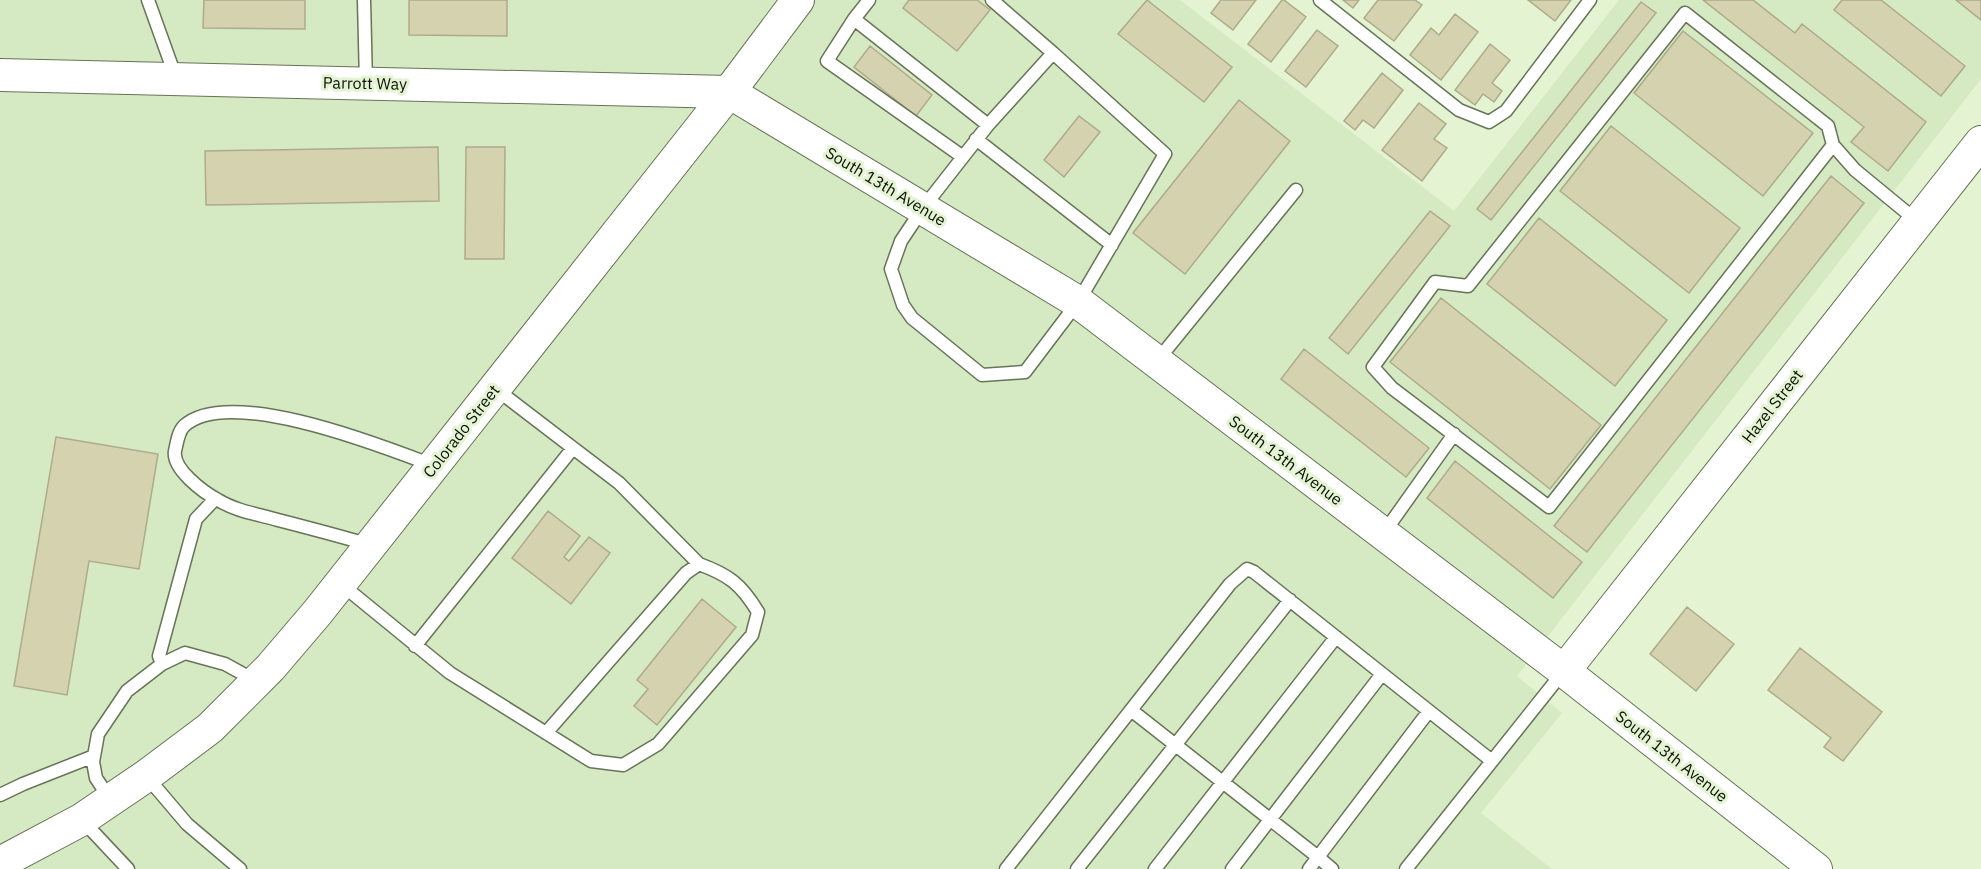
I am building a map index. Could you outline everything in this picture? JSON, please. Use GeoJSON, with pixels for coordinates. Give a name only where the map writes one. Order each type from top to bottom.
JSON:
{"type":"FeatureCollection","features":[{"type":"Feature","properties":{"kind":"main road","name":"Colorado Street"},"geometry":{"type":"LineString","coordinates":[[0,863],[81,820],[146,776],[210,728],[270,668],[729,92],[798,0]]}},
{"type":"Feature","properties":{"kind":"main road","name":"Parrott Way"},"geometry":{"type":"LineString","coordinates":[[0,75],[729,92]]}},
{"type":"Feature","properties":{"kind":"main road","name":"South 13th Avenue"},"geometry":{"type":"LineString","coordinates":[[729,92],[1078,302],[1564,671],[1816,869]]}},
{"type":"Feature","properties":{"kind":"main road","name":"Hazel Street"},"geometry":{"type":"LineString","coordinates":[[1564,671],[1981,141]]}},
{"type":"Feature","properties":{"kind":"lane"},"geometry":{"type":"LineString","coordinates":[[148,0],[176,79]]}},
{"type":"Feature","properties":{"kind":"lane"},"geometry":{"type":"LineString","coordinates":[[364,0],[366,83]]}},
{"type":"Feature","properties":{"kind":"lane"},"geometry":{"type":"LineString","coordinates":[[869,0],[827,61],[963,157]]}},
{"type":"Feature","properties":{"kind":"lane"},"geometry":{"type":"LineString","coordinates":[[992,0],[1053,53],[1165,154],[1078,302],[1025,372],[982,375],[912,318],[903,305],[891,269],[902,241],[923,208],[988,124],[1053,53]]}},
{"type":"Feature","properties":{"kind":"lane"},"geometry":{"type":"LineString","coordinates":[[1320,0],[1459,110],[1488,122],[1506,111],[1590,0]]}},
{"type":"Feature","properties":{"kind":"lane"},"geometry":{"type":"LineString","coordinates":[[1833,145],[1550,507],[1392,388],[1373,367],[1435,282],[1468,286],[1685,13],[1828,126],[1833,145],[1855,170],[1918,222]]}},
{"type":"Feature","properties":{"kind":"lane"},"geometry":{"type":"LineString","coordinates":[[854,19],[988,124]]}},
{"type":"Feature","properties":{"kind":"lane"},"geometry":{"type":"LineString","coordinates":[[976,140],[1112,245]]}},
{"type":"Feature","properties":{"kind":"lane"},"geometry":{"type":"LineString","coordinates":[[1157,362],[1296,190]]}},
{"type":"Feature","properties":{"kind":"lane"},"geometry":{"type":"LineString","coordinates":[[340,583],[450,673],[591,761],[623,765],[658,744],[752,635],[758,612],[746,592],[722,572],[699,564],[619,483],[495,388]]}},
{"type":"Feature","properties":{"kind":"lane"},"geometry":{"type":"LineString","coordinates":[[370,545],[233,509],[215,499],[180,469],[175,456],[177,440],[183,427],[200,416],[216,412],[255,413],[306,423],[378,444],[433,466]]}},
{"type":"Feature","properties":{"kind":"lane"},"geometry":{"type":"LineString","coordinates":[[1383,534],[1454,435]]}},
{"type":"Feature","properties":{"kind":"lane"},"geometry":{"type":"LineString","coordinates":[[415,646],[573,448]]}},
{"type":"Feature","properties":{"kind":"lane"},"geometry":{"type":"LineString","coordinates":[[162,664],[159,656],[196,519],[215,499]]}},
{"type":"Feature","properties":{"kind":"lane"},"geometry":{"type":"LineString","coordinates":[[546,733],[686,573],[699,564]]}},
{"type":"Feature","properties":{"kind":"lane"},"geometry":{"type":"LineString","coordinates":[[1006,869],[1230,584],[1246,570],[1254,572],[1492,761]]}},
{"type":"Feature","properties":{"kind":"lane"},"geometry":{"type":"LineString","coordinates":[[1077,869],[1290,600]]}},
{"type":"Feature","properties":{"kind":"lane"},"geometry":{"type":"LineString","coordinates":[[1155,869],[1336,637]]}},
{"type":"Feature","properties":{"kind":"lane"},"geometry":{"type":"LineString","coordinates":[[111,800],[96,778],[93,762],[98,734],[127,691],[162,664],[185,653],[225,664],[257,681]]}},
{"type":"Feature","properties":{"kind":"lane"},"geometry":{"type":"LineString","coordinates":[[1406,869],[1564,671]]}},
{"type":"Feature","properties":{"kind":"lane"},"geometry":{"type":"LineString","coordinates":[[1232,869],[1382,674]]}},
{"type":"Feature","properties":{"kind":"lane"},"geometry":{"type":"LineString","coordinates":[[1131,710],[1332,869]]}},
{"type":"Feature","properties":{"kind":"lane"},"geometry":{"type":"LineString","coordinates":[[1309,869],[1429,711]]}},
{"type":"Feature","properties":{"kind":"lane"},"geometry":{"type":"LineString","coordinates":[[0,795],[94,756]]}},
{"type":"Feature","properties":{"kind":"lane"},"geometry":{"type":"LineString","coordinates":[[146,776],[187,824],[240,869]]}},
{"type":"Feature","properties":{"kind":"lane"},"geometry":{"type":"LineString","coordinates":[[81,820],[128,869]]}},
{"type":"Feature","properties":{"kind":"shaded area"},"geometry":{"type":"Polygon","coordinates":[[[0,0],[1180,0],[1454,211],[1619,0],[1981,0],[1981,79],[1517,676],[1562,713],[1481,813],[1552,869],[0,869],[0,0]]]}},
{"type":"Feature","properties":{"kind":"building"},"geometry":{"type":"Polygon","coordinates":[[[204,0],[305,0],[305,29],[203,28],[204,0]]]}},
{"type":"Feature","properties":{"kind":"building"},"geometry":{"type":"Polygon","coordinates":[[[409,0],[507,0],[507,36],[409,35],[409,0]]]}},
{"type":"Feature","properties":{"kind":"building"},"geometry":{"type":"Polygon","coordinates":[[[909,0],[977,0],[990,10],[957,51],[903,8],[909,0]]]}},
{"type":"Feature","properties":{"kind":"building"},"geometry":{"type":"Polygon","coordinates":[[[1147,0],[1232,67],[1204,102],[1118,34],[1147,0]]]}},
{"type":"Feature","properties":{"kind":"building"},"geometry":{"type":"Polygon","coordinates":[[[1221,0],[1256,0],[1233,30],[1211,13],[1221,0]]]}},
{"type":"Feature","properties":{"kind":"building"},"geometry":{"type":"Polygon","coordinates":[[[1282,0],[1306,17],[1271,62],[1248,44],[1282,0]]]}},
{"type":"Feature","properties":{"kind":"building"},"geometry":{"type":"Polygon","coordinates":[[[1343,0],[1359,0],[1353,8],[1343,0]]]}},
{"type":"Feature","properties":{"kind":"building"},"geometry":{"type":"Polygon","coordinates":[[[1378,0],[1415,0],[1422,5],[1394,41],[1364,18],[1378,0]]]}},
{"type":"Feature","properties":{"kind":"building"},"geometry":{"type":"Polygon","coordinates":[[[1528,0],[1571,0],[1555,21],[1528,0]]]}},
{"type":"Feature","properties":{"kind":"building"},"geometry":{"type":"Polygon","coordinates":[[[1703,0],[1753,0],[1795,33],[1802,24],[1926,122],[1888,171],[1851,142],[1864,127],[1703,0]]]}},
{"type":"Feature","properties":{"kind":"building"},"geometry":{"type":"Polygon","coordinates":[[[1842,0],[1881,0],[1965,66],[1941,96],[1834,10],[1842,0]]]}},
{"type":"Feature","properties":{"kind":"building"},"geometry":{"type":"Polygon","coordinates":[[[1956,0],[1981,0],[1981,20],[1956,0]]]}},
{"type":"Feature","properties":{"kind":"building"},"geometry":{"type":"Polygon","coordinates":[[[1641,2],[1656,13],[1491,220],[1477,209],[1641,2]]]}},
{"type":"Feature","properties":{"kind":"building"},"geometry":{"type":"Polygon","coordinates":[[[1455,14],[1478,32],[1441,80],[1410,55],[1431,28],[1439,35],[1455,14]]]}},
{"type":"Feature","properties":{"kind":"building"},"geometry":{"type":"Polygon","coordinates":[[[1317,30],[1338,46],[1306,87],[1285,71],[1317,30]]]}},
{"type":"Feature","properties":{"kind":"building"},"geometry":{"type":"Polygon","coordinates":[[[1683,31],[1813,133],[1763,196],[1634,93],[1683,31]]]}},
{"type":"Feature","properties":{"kind":"building"},"geometry":{"type":"Polygon","coordinates":[[[1490,44],[1510,60],[1492,83],[1502,91],[1494,102],[1483,94],[1475,105],[1455,90],[1490,44]]]}},
{"type":"Feature","properties":{"kind":"building"},"geometry":{"type":"Polygon","coordinates":[[[870,46],[932,95],[916,116],[854,67],[870,46]]]}},
{"type":"Feature","properties":{"kind":"building"},"geometry":{"type":"Polygon","coordinates":[[[1382,73],[1403,90],[1374,128],[1363,120],[1355,130],[1344,121],[1382,73]]]}},
{"type":"Feature","properties":{"kind":"building"},"geometry":{"type":"Polygon","coordinates":[[[1239,100],[1290,141],[1185,274],[1133,233],[1239,100]]]}},
{"type":"Feature","properties":{"kind":"building"},"geometry":{"type":"Polygon","coordinates":[[[1419,103],[1446,124],[1434,139],[1447,148],[1422,181],[1382,150],[1419,103]]]}},
{"type":"Feature","properties":{"kind":"building"},"geometry":{"type":"Polygon","coordinates":[[[1079,116],[1100,132],[1064,177],[1044,160],[1079,116]]]}},
{"type":"Feature","properties":{"kind":"building"},"geometry":{"type":"Polygon","coordinates":[[[1611,126],[1740,228],[1689,293],[1560,191],[1611,126]]]}},
{"type":"Feature","properties":{"kind":"building"},"geometry":{"type":"Polygon","coordinates":[[[438,147],[439,201],[206,205],[205,151],[438,147]]]}},
{"type":"Feature","properties":{"kind":"building"},"geometry":{"type":"Polygon","coordinates":[[[466,147],[505,147],[504,259],[465,259],[466,147]]]}},
{"type":"Feature","properties":{"kind":"building"},"geometry":{"type":"Polygon","coordinates":[[[1831,176],[1864,203],[1587,552],[1554,526],[1831,176]]]}},
{"type":"Feature","properties":{"kind":"building"},"geometry":{"type":"Polygon","coordinates":[[[1430,211],[1450,226],[1348,354],[1329,338],[1430,211]]]}},
{"type":"Feature","properties":{"kind":"building"},"geometry":{"type":"Polygon","coordinates":[[[1539,218],[1667,320],[1615,386],[1487,284],[1539,218]]]}},
{"type":"Feature","properties":{"kind":"building"},"geometry":{"type":"Polygon","coordinates":[[[1441,298],[1601,425],[1550,489],[1390,362],[1441,298]]]}},
{"type":"Feature","properties":{"kind":"building"},"geometry":{"type":"Polygon","coordinates":[[[1304,349],[1429,448],[1406,477],[1281,379],[1304,349]]]}},
{"type":"Feature","properties":{"kind":"building"},"geometry":{"type":"Polygon","coordinates":[[[56,437],[158,454],[139,569],[89,561],[67,695],[14,686],[56,437]]]}},
{"type":"Feature","properties":{"kind":"building"},"geometry":{"type":"Polygon","coordinates":[[[1455,461],[1582,562],[1553,598],[1427,498],[1455,461]]]}},
{"type":"Feature","properties":{"kind":"building"},"geometry":{"type":"Polygon","coordinates":[[[548,511],[580,536],[564,557],[569,561],[589,537],[610,553],[571,604],[512,558],[548,511]]]}},
{"type":"Feature","properties":{"kind":"building"},"geometry":{"type":"Polygon","coordinates":[[[702,599],[736,627],[657,725],[634,706],[648,689],[637,680],[702,599]]]}},
{"type":"Feature","properties":{"kind":"building"},"geometry":{"type":"Polygon","coordinates":[[[1687,607],[1734,644],[1696,691],[1650,654],[1687,607]]]}},
{"type":"Feature","properties":{"kind":"building"},"geometry":{"type":"Polygon","coordinates":[[[1800,648],[1882,712],[1843,761],[1824,747],[1831,738],[1768,690],[1800,648]]]}}]}
